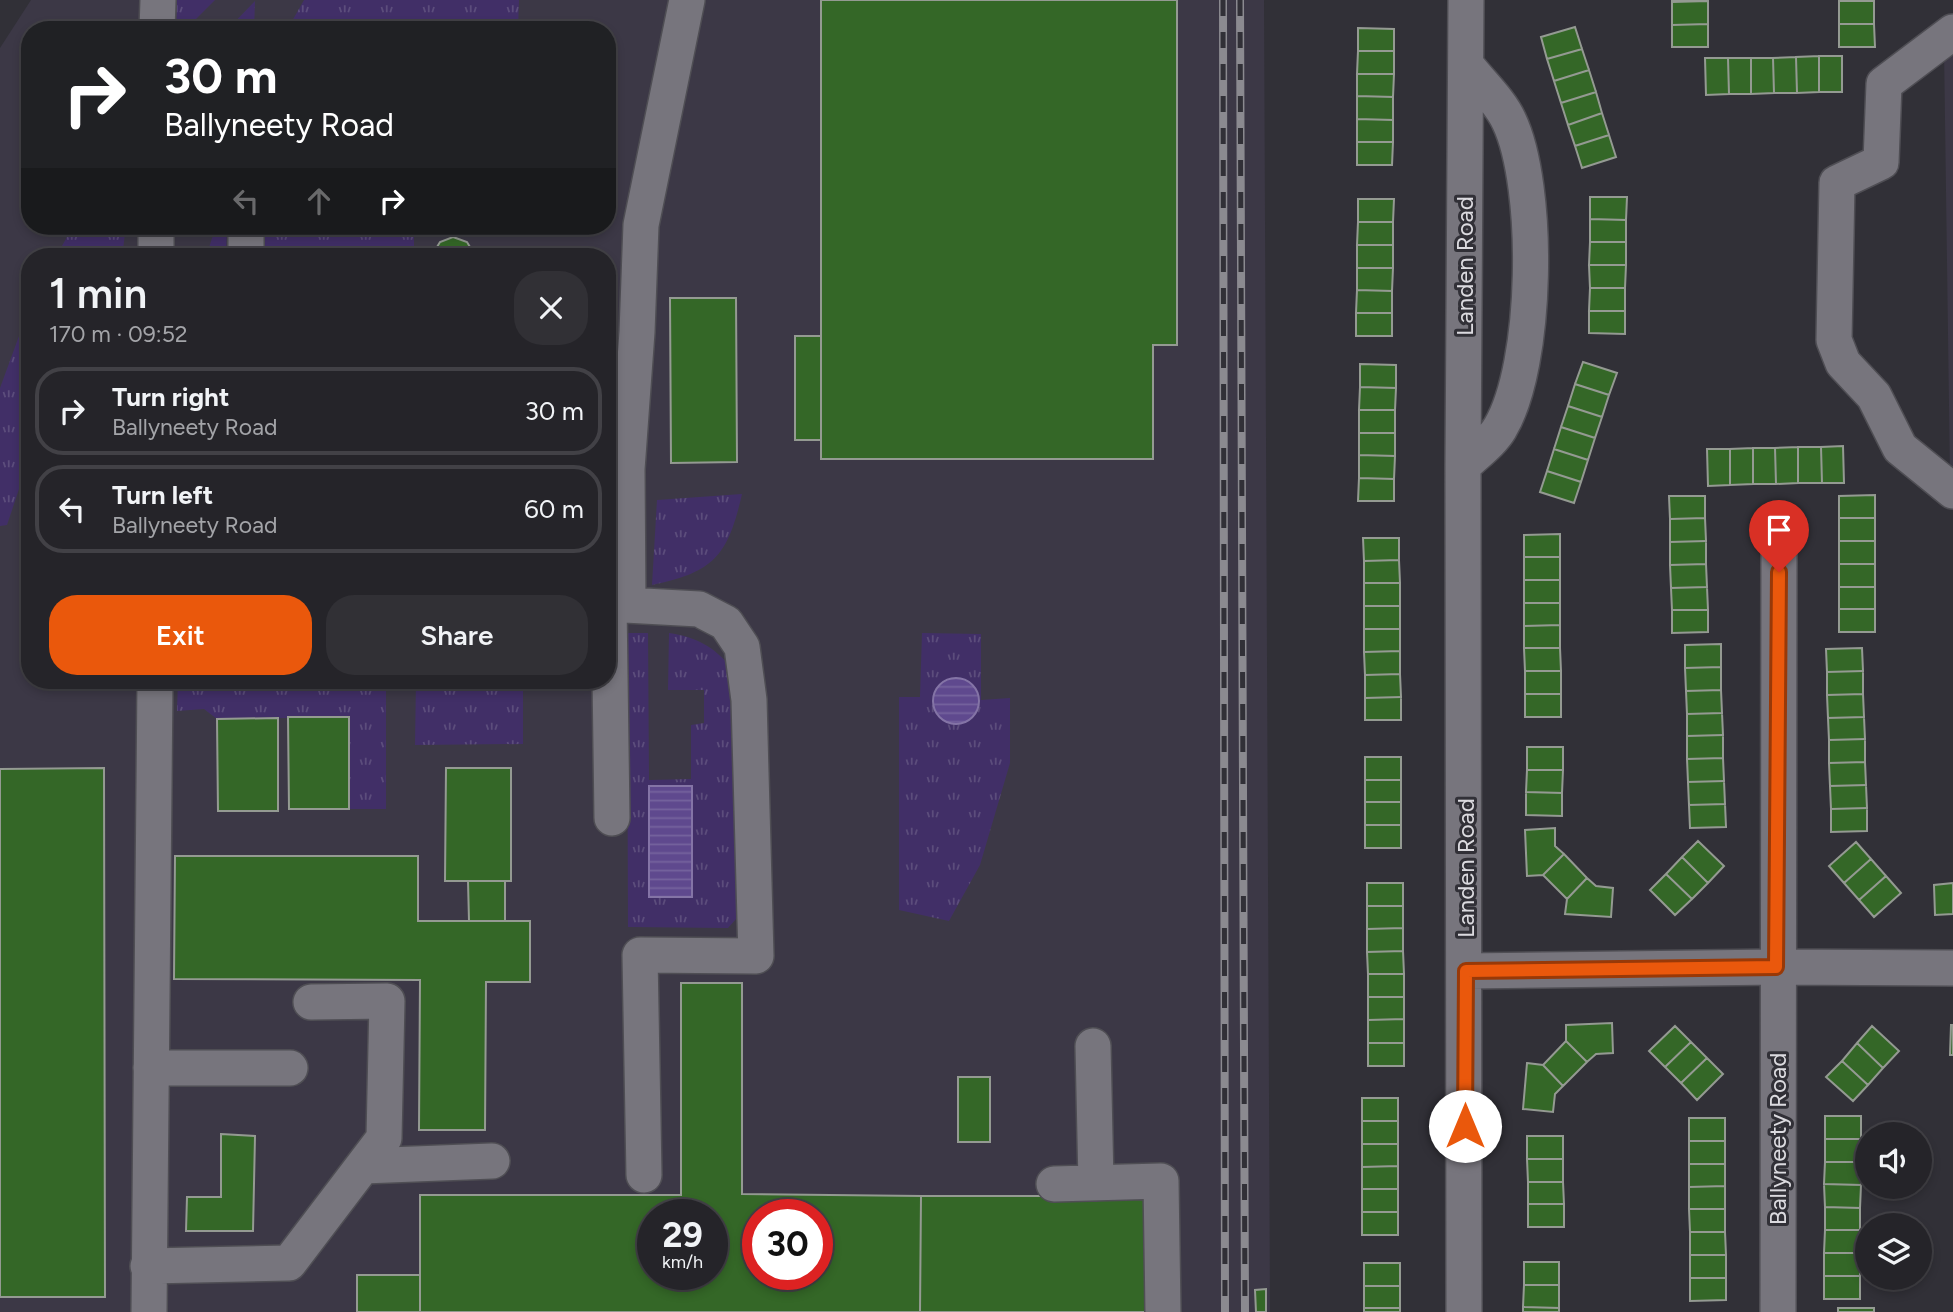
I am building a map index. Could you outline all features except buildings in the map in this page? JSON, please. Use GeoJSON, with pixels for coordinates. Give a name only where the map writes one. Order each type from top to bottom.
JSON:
{"type":"FeatureCollection","features":[{"type":"Feature","properties":{"kind":"street"},"geometry":{"type":"LineString","coordinates":[[157,21],[158,0]]}},
{"type":"Feature","properties":{"kind":"street"},"geometry":{"type":"LineString","coordinates":[[616,593],[638,332],[641,225],[687,0]]}},
{"type":"Feature","properties":{"kind":"street","name":"Landen Road"},"geometry":{"type":"LineString","coordinates":[[1464,1312],[1466,971],[1463,466],[1466,0]]}},
{"type":"Feature","properties":{"kind":"street"},"geometry":{"type":"LineString","coordinates":[[1953,32],[1884,84],[1881,162],[1837,183],[1834,340],[1843,363],[1874,396],[1900,447],[1953,491]]}},
{"type":"Feature","properties":{"kind":"street"},"geometry":{"type":"LineString","coordinates":[[1463,466],[1500,429],[1510,404],[1527,337],[1533,269],[1523,172],[1509,120],[1467,65]]}},
{"type":"Feature","properties":{"kind":"street","name":"Ballyneety Road"},"geometry":{"type":"LineString","coordinates":[[1777,1312],[1779,546]]}},
{"type":"Feature","properties":{"kind":"street"},"geometry":{"type":"LineString","coordinates":[[616,604],[699,609],[726,623],[742,647],[750,740],[756,956],[640,955],[645,1175]]}},
{"type":"Feature","properties":{"kind":"street"},"geometry":{"type":"LineString","coordinates":[[149,1312],[155,689]]}},
{"type":"Feature","properties":{"kind":"street"},"geometry":{"type":"LineString","coordinates":[[612,818],[614,689]]}},
{"type":"Feature","properties":{"kind":"street"},"geometry":{"type":"LineString","coordinates":[[1466,971],[1953,968]]}},
{"type":"Feature","properties":{"kind":"street"},"geometry":{"type":"LineString","coordinates":[[148,1266],[289,1263],[384,1138],[387,1002],[311,1002]]}},
{"type":"Feature","properties":{"kind":"street"},"geometry":{"type":"LineString","coordinates":[[1093,1046],[1096,1183]]}},
{"type":"Feature","properties":{"kind":"street"},"geometry":{"type":"LineString","coordinates":[[152,1068],[290,1068]]}},
{"type":"Feature","properties":{"kind":"street"},"geometry":{"type":"LineString","coordinates":[[363,1166],[492,1161]]}},
{"type":"Feature","properties":{"kind":"street"},"geometry":{"type":"LineString","coordinates":[[1054,1184],[1161,1181],[1163,1312]]}},
{"type":"Feature","properties":{"kind":"shaded area"},"geometry":{"type":"Polygon","coordinates":[[[31,0],[1264,0],[1270,1312],[0,1312],[0,48],[31,0]]]}},
{"type":"Feature","properties":{"kind":"shaded area"},"geometry":{"type":"Polygon","coordinates":[[[1953,42],[1953,480],[1950,477],[1944,48],[1953,42]]]}},
{"type":"Feature","properties":{"kind":"shaded area"},"geometry":{"type":"Polygon","coordinates":[[[956,678],[972,685],[979,701],[972,717],[956,724],[940,717],[933,701],[940,685],[956,678]]]}},
{"type":"Feature","properties":{"kind":"shaded area"},"geometry":{"type":"Polygon","coordinates":[[[649,786],[692,786],[692,897],[649,897],[649,786]]]}},
{"type":"Feature","properties":{"kind":"green space"},"geometry":{"type":"Polygon","coordinates":[[[177,0],[215,0],[194,21],[176,21],[177,0]]]}},
{"type":"Feature","properties":{"kind":"green space"},"geometry":{"type":"Polygon","coordinates":[[[304,0],[519,0],[518,21],[292,21],[304,0]]]}},
{"type":"Feature","properties":{"kind":"green space"},"geometry":{"type":"Polygon","coordinates":[[[255,1],[254,21],[236,21],[255,1]]]}},
{"type":"Feature","properties":{"kind":"green space"},"geometry":{"type":"Polygon","coordinates":[[[68,235],[125,235],[123,248],[61,248],[68,235]]]}},
{"type":"Feature","properties":{"kind":"green space"},"geometry":{"type":"Polygon","coordinates":[[[213,235],[227,235],[226,248],[209,248],[213,235]]]}},
{"type":"Feature","properties":{"kind":"green space"},"geometry":{"type":"Polygon","coordinates":[[[264,235],[414,235],[414,248],[265,248],[264,235]]]}},
{"type":"Feature","properties":{"kind":"green space"},"geometry":{"type":"Polygon","coordinates":[[[21,331],[21,483],[7,525],[0,526],[0,388],[21,331]]]}},
{"type":"Feature","properties":{"kind":"green space"},"geometry":{"type":"Polygon","coordinates":[[[742,494],[731,532],[715,558],[691,574],[652,585],[657,500],[742,494]]]}},
{"type":"Feature","properties":{"kind":"green space"},"geometry":{"type":"Polygon","coordinates":[[[627,633],[648,633],[649,780],[691,779],[691,725],[704,723],[704,690],[668,690],[669,633],[703,644],[718,653],[731,667],[744,910],[728,928],[628,927],[627,633]]]}},
{"type":"Feature","properties":{"kind":"green space"},"geometry":{"type":"Polygon","coordinates":[[[922,633],[981,634],[981,700],[1010,698],[1010,763],[980,865],[949,921],[899,910],[899,697],[920,697],[922,633]]]}},
{"type":"Feature","properties":{"kind":"green space"},"geometry":{"type":"Polygon","coordinates":[[[178,689],[386,689],[386,809],[349,809],[349,717],[217,719],[204,709],[177,711],[178,689]]]}},
{"type":"Feature","properties":{"kind":"green space"},"geometry":{"type":"Polygon","coordinates":[[[416,689],[523,689],[523,744],[415,745],[416,689]]]}},
{"type":"Feature","properties":{"kind":"railway"},"geometry":{"type":"LineString","coordinates":[[1223,0],[1225,1312]]}},
{"type":"Feature","properties":{"kind":"railway"},"geometry":{"type":"LineString","coordinates":[[1240,0],[1245,1312]]}},
{"type":"Feature","properties":{"kind":"route"},"geometry":{"type":"LineString","coordinates":[[1465,1126],[1466,971],[1776,967],[1779,572]]}}]}
